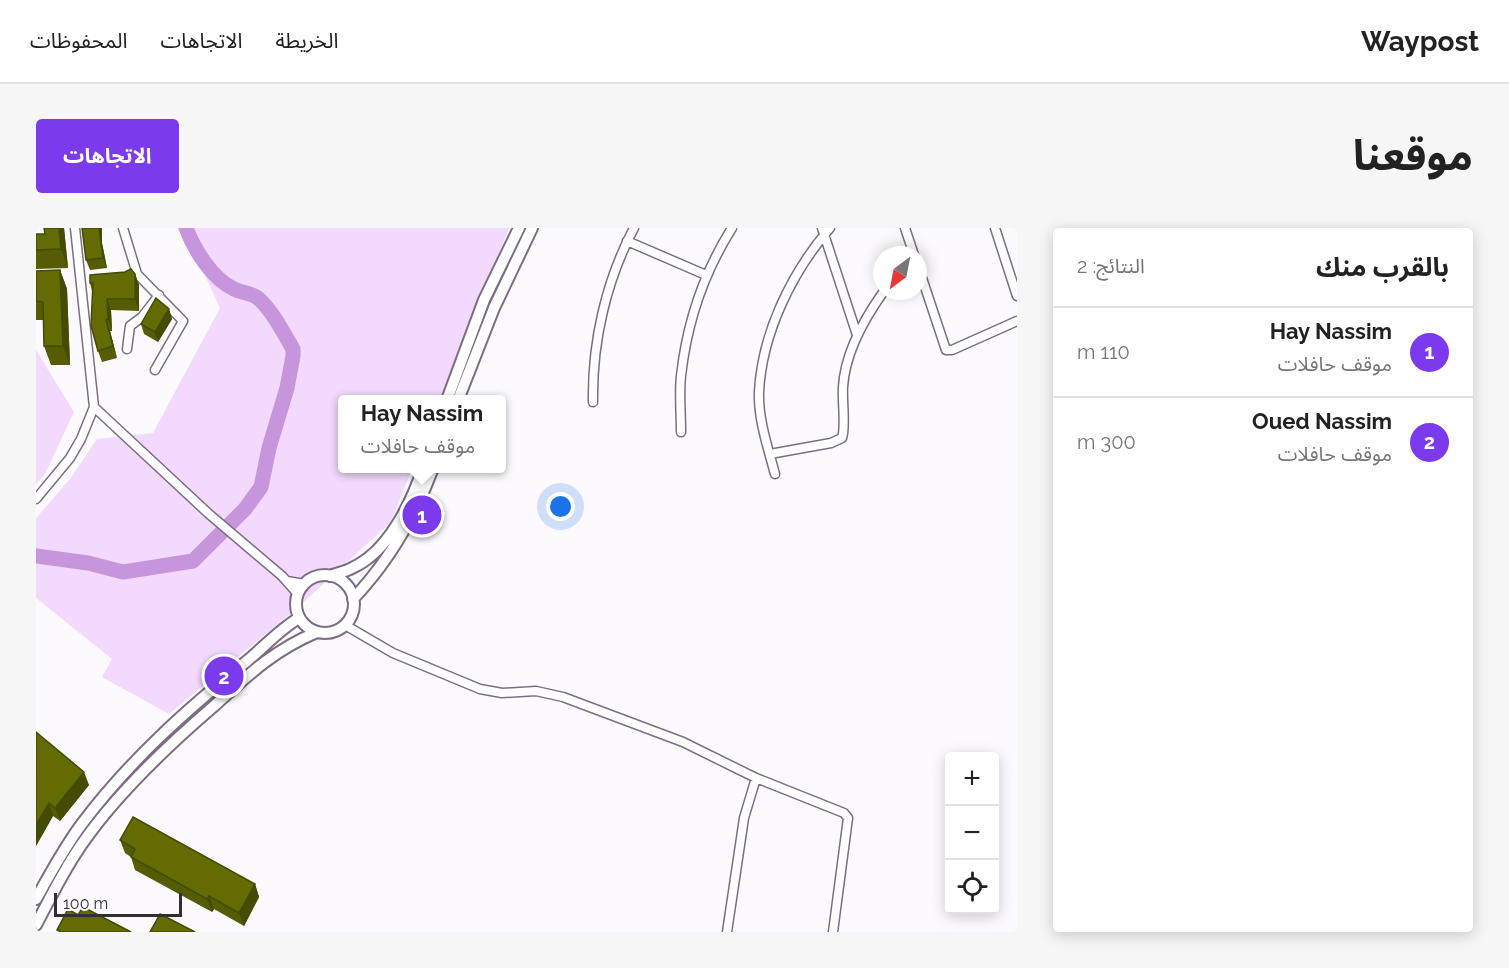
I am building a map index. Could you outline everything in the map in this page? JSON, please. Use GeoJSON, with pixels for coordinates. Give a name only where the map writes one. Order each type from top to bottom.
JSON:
{"type":"FeatureCollection","features":[{"type":"Feature","properties":{"kind":"main road"},"geometry":{"type":"LineString","coordinates":[[448,395],[484,300],[519,228]]}},
{"type":"Feature","properties":{"kind":"main road"},"geometry":{"type":"LineString","coordinates":[[460,395],[494,308],[532,228]]}},
{"type":"Feature","properties":{"kind":"main road"},"geometry":{"type":"LineString","coordinates":[[330,576],[345,584],[353,599],[352,613],[345,625],[329,633],[318,632],[307,627],[299,618],[296,609],[301,589],[316,577],[330,576],[353,568],[368,558],[401,518],[411,502],[421,473]]}},
{"type":"Feature","properties":{"kind":"main road"},"geometry":{"type":"LineString","coordinates":[[353,599],[381,567],[415,513],[431,473]]}},
{"type":"Feature","properties":{"kind":"main road"},"geometry":{"type":"LineString","coordinates":[[36,899],[80,826],[108,791],[146,750],[186,712],[290,623],[299,618]]}},
{"type":"Feature","properties":{"kind":"main road"},"geometry":{"type":"LineString","coordinates":[[36,925],[75,855],[117,801],[156,759],[191,725],[266,660],[295,642],[318,632]]}},
{"type":"Feature","properties":{"kind":"street"},"geometry":{"type":"LineString","coordinates":[[36,499],[70,458],[81,439],[94,407],[75,228]]}},
{"type":"Feature","properties":{"kind":"street"},"geometry":{"type":"LineString","coordinates":[[123,228],[137,274],[183,321],[154,370]]}},
{"type":"Feature","properties":{"kind":"street"},"geometry":{"type":"LineString","coordinates":[[593,402],[593,375],[603,312],[617,264],[634,228]]}},
{"type":"Feature","properties":{"kind":"street"},"geometry":{"type":"LineString","coordinates":[[681,432],[681,378],[695,301],[706,275],[732,228]]}},
{"type":"Feature","properties":{"kind":"street"},"geometry":{"type":"LineString","coordinates":[[905,228],[911,246]]}},
{"type":"Feature","properties":{"kind":"street"},"geometry":{"type":"LineString","coordinates":[[995,228],[1013,267],[1017,296]]}},
{"type":"Feature","properties":{"kind":"street"},"geometry":{"type":"LineString","coordinates":[[826,230],[857,335]]}},
{"type":"Feature","properties":{"kind":"street"},"geometry":{"type":"LineString","coordinates":[[775,474],[760,410],[759,392],[767,346],[775,320],[791,286],[826,230]]}},
{"type":"Feature","properties":{"kind":"street"},"geometry":{"type":"LineString","coordinates":[[627,241],[706,275]]}},
{"type":"Feature","properties":{"kind":"street"},"geometry":{"type":"LineString","coordinates":[[126,275],[137,274]]}},
{"type":"Feature","properties":{"kind":"street"},"geometry":{"type":"LineString","coordinates":[[81,281],[92,280]]}},
{"type":"Feature","properties":{"kind":"street"},"geometry":{"type":"LineString","coordinates":[[927,293],[946,350],[952,350],[1017,321]]}},
{"type":"Feature","properties":{"kind":"street"},"geometry":{"type":"LineString","coordinates":[[127,349],[130,326],[142,317],[159,295]]}},
{"type":"Feature","properties":{"kind":"street"},"geometry":{"type":"LineString","coordinates":[[770,454],[831,443],[842,438],[843,387],[846,367],[857,335],[878,300]]}},
{"type":"Feature","properties":{"kind":"street"},"geometry":{"type":"LineString","coordinates":[[94,407],[209,514],[287,581],[301,589]]}},
{"type":"Feature","properties":{"kind":"street"},"geometry":{"type":"LineString","coordinates":[[345,625],[402,657],[480,688],[502,693],[536,691],[563,697],[683,742],[756,778],[847,816],[833,932]]}},
{"type":"Feature","properties":{"kind":"street"},"geometry":{"type":"LineString","coordinates":[[727,932],[744,818],[756,778]]}},
{"type":"Feature","properties":{"kind":"shaded area"},"geometry":{"type":"Polygon","coordinates":[[[183,228],[509,228],[442,395],[338,395],[338,473],[410,473],[390,523],[296,609],[169,714],[102,677],[112,659],[36,598],[36,518],[70,479],[97,439],[153,433],[220,308],[183,228]]]}},
{"type":"Feature","properties":{"kind":"shaded area"},"geometry":{"type":"Polygon","coordinates":[[[36,350],[74,412],[45,474],[36,484],[36,350]]]}},
{"type":"Feature","properties":{"kind":"building"},"geometry":{"type":"Polygon","coordinates":[[[44,228],[59,228],[61,249],[36,250],[36,234],[45,234],[44,228]]]}},
{"type":"Feature","properties":{"kind":"building"},"geometry":{"type":"Polygon","coordinates":[[[82,228],[99,228],[103,258],[86,260],[82,228]]]}},
{"type":"Feature","properties":{"kind":"building"},"geometry":{"type":"Polygon","coordinates":[[[131,269],[135,274],[135,299],[107,299],[108,319],[106,320],[113,346],[98,351],[91,326],[93,283],[90,283],[90,275],[125,272],[131,269]]]}},
{"type":"Feature","properties":{"kind":"building"},"geometry":{"type":"Polygon","coordinates":[[[60,270],[63,346],[44,346],[43,302],[36,301],[36,271],[60,270]]]}},
{"type":"Feature","properties":{"kind":"building"},"geometry":{"type":"Polygon","coordinates":[[[156,298],[169,309],[155,332],[141,324],[156,298]]]}},
{"type":"Feature","properties":{"kind":"building"},"geometry":{"type":"Polygon","coordinates":[[[36,732],[84,772],[55,808],[49,803],[36,825],[36,732]]]}},
{"type":"Feature","properties":{"kind":"building"},"geometry":{"type":"Polygon","coordinates":[[[133,817],[255,884],[239,913],[209,896],[207,899],[131,857],[135,849],[120,840],[133,817]]]}},
{"type":"Feature","properties":{"kind":"building"},"geometry":{"type":"Polygon","coordinates":[[[83,907],[131,932],[61,932],[57,930],[68,909],[78,915],[83,907]]]}},
{"type":"Feature","properties":{"kind":"building"},"geometry":{"type":"Polygon","coordinates":[[[160,914],[195,932],[150,932],[160,914]]]}},
{"type":"Feature","properties":{"kind":"waterway"},"geometry":{"type":"LineString","coordinates":[[36,556],[88,563],[123,572],[193,561],[245,509],[261,487],[269,448],[287,388],[293,349],[273,316],[259,299],[226,284],[211,271],[199,254],[186,228]]}},
{"type":"Feature","properties":{"kind":"place","name":"Hay Nassim"},"geometry":{"type":"Point","coordinates":[422,515]}},
{"type":"Feature","properties":{"kind":"place","name":"Oued Nassim"},"geometry":{"type":"Point","coordinates":[224,676]}}]}
